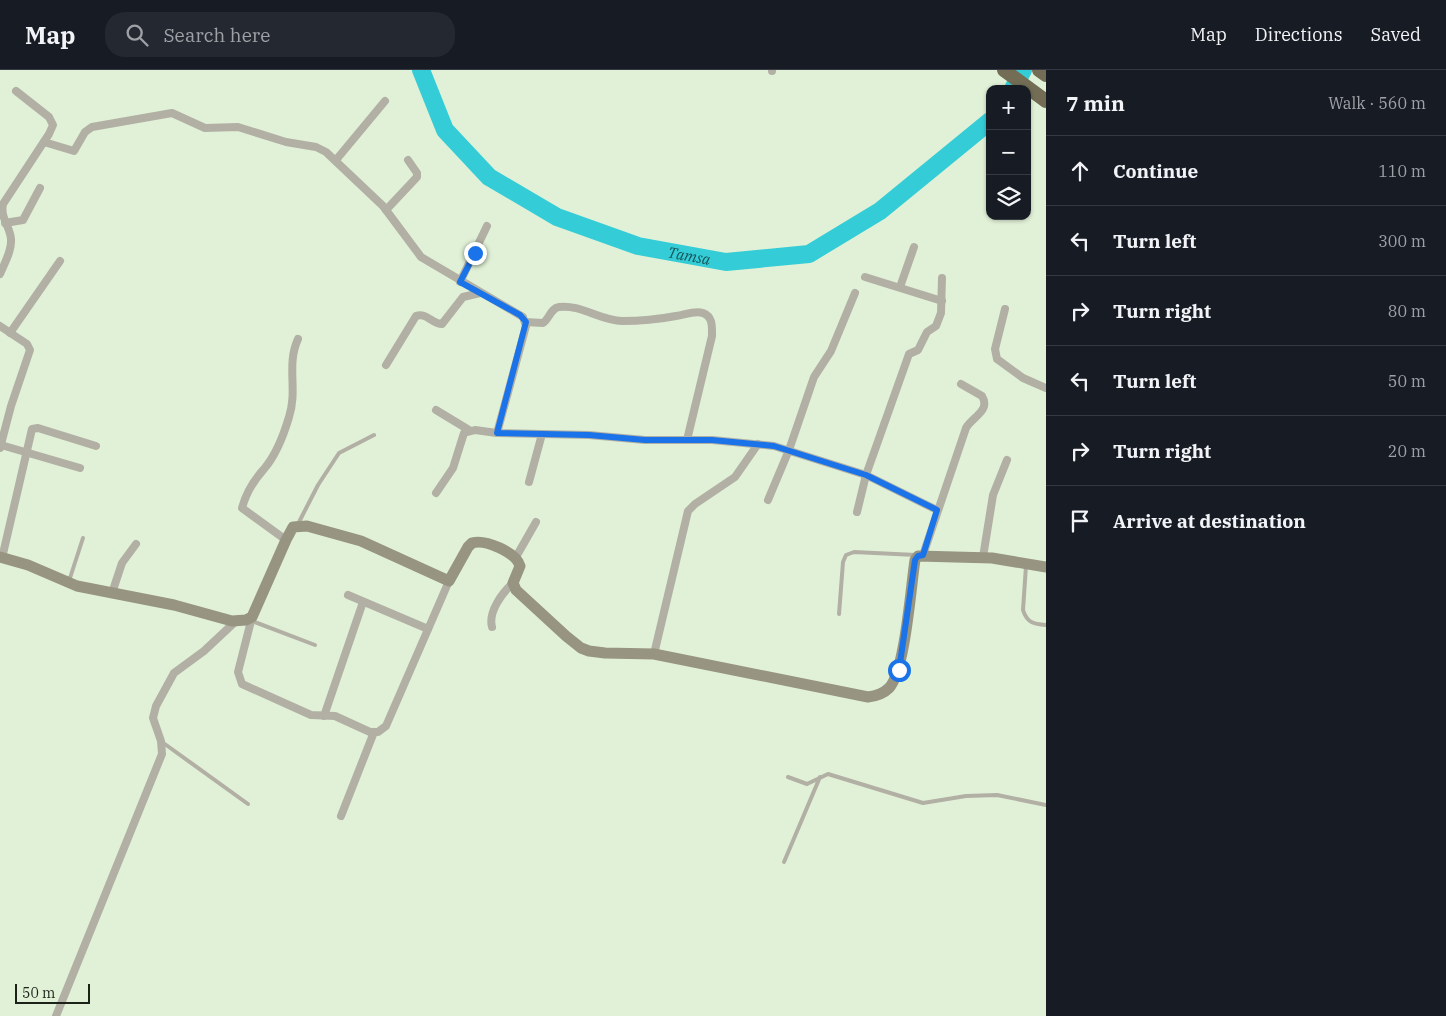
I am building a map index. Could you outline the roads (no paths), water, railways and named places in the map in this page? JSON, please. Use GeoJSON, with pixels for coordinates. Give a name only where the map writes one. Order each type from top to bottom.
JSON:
{"type":"FeatureCollection","features":[{"type":"Feature","properties":{"kind":"highway"},"geometry":{"type":"LineString","coordinates":[[1004,70],[1046,101]]}},
{"type":"Feature","properties":{"kind":"highway"},"geometry":{"type":"LineString","coordinates":[[1039,70],[1046,75]]}},
{"type":"Feature","properties":{"kind":"street"},"geometry":{"type":"LineString","coordinates":[[0,274],[11,245],[10,235],[2,215],[3,204],[52,130],[53,125],[49,117],[16,90]]}},
{"type":"Feature","properties":{"kind":"street"},"geometry":{"type":"LineString","coordinates":[[336,160],[385,101]]}},
{"type":"Feature","properties":{"kind":"street"},"geometry":{"type":"LineString","coordinates":[[44,142],[74,151],[85,132],[92,127],[172,113],[205,128],[238,127],[286,142],[316,147],[336,160],[386,210],[418,254],[460,282],[520,315],[526,322],[543,322],[554,309],[559,307],[571,308],[617,320],[670,317],[692,312],[703,313],[712,322],[712,336],[687,440]]}},
{"type":"Feature","properties":{"kind":"street"},"geometry":{"type":"LineString","coordinates":[[386,210],[417,177],[417,173],[408,160]]}},
{"type":"Feature","properties":{"kind":"street"},"geometry":{"type":"LineString","coordinates":[[5,223],[23,220],[40,188]]}},
{"type":"Feature","properties":{"kind":"street"},"geometry":{"type":"LineString","coordinates":[[460,282],[487,226]]}},
{"type":"Feature","properties":{"kind":"street"},"geometry":{"type":"LineString","coordinates":[[900,286],[914,247]]}},
{"type":"Feature","properties":{"kind":"street"},"geometry":{"type":"LineString","coordinates":[[10,333],[60,260]]}},
{"type":"Feature","properties":{"kind":"street"},"geometry":{"type":"LineString","coordinates":[[866,277],[900,286],[942,302]]}},
{"type":"Feature","properties":{"kind":"street"},"geometry":{"type":"LineString","coordinates":[[856,512],[866,475],[909,354],[916,352],[926,332],[936,326],[941,313],[942,278]]}},
{"type":"Feature","properties":{"kind":"street"},"geometry":{"type":"LineString","coordinates":[[386,365],[416,316],[423,315],[436,324],[442,324],[463,296],[480,293]]}},
{"type":"Feature","properties":{"kind":"street"},"geometry":{"type":"LineString","coordinates":[[768,500],[789,450],[814,377],[833,346],[855,293]]}},
{"type":"Feature","properties":{"kind":"street"},"geometry":{"type":"LineString","coordinates":[[1005,309],[995,349],[996,359],[1023,378],[1046,388]]}},
{"type":"Feature","properties":{"kind":"street"},"geometry":{"type":"LineString","coordinates":[[497,433],[526,322]]}},
{"type":"Feature","properties":{"kind":"street"},"geometry":{"type":"LineString","coordinates":[[0,326],[27,344],[30,350],[10,406],[0,446],[80,468]]}},
{"type":"Feature","properties":{"kind":"street"},"geometry":{"type":"LineString","coordinates":[[286,540],[242,508],[256,477],[266,465],[283,435],[289,418],[295,389],[292,355],[298,339]]}},
{"type":"Feature","properties":{"kind":"street"},"geometry":{"type":"LineString","coordinates":[[513,583],[520,594],[580,648],[597,653],[654,654],[859,695],[878,695],[890,687],[899,670],[915,560],[920,555],[966,428],[971,420],[982,412],[985,403],[982,396],[961,384]]}},
{"type":"Feature","properties":{"kind":"street"},"geometry":{"type":"LineString","coordinates":[[436,410],[469,430],[497,433],[589,435],[645,440],[758,444],[789,450],[866,475],[937,510]]}},
{"type":"Feature","properties":{"kind":"street"},"geometry":{"type":"LineString","coordinates":[[96,446],[35,428],[30,431],[1,558],[53,575],[68,584],[174,605],[236,621],[252,619]]}},
{"type":"Feature","properties":{"kind":"street"},"geometry":{"type":"LineString","coordinates":[[436,493],[453,468],[464,433],[469,430]]}},
{"type":"Feature","properties":{"kind":"street"},"geometry":{"type":"LineString","coordinates":[[529,482],[542,434]]}},
{"type":"Feature","properties":{"kind":"street"},"geometry":{"type":"LineString","coordinates":[[654,654],[688,512],[695,504],[736,477],[758,444]]}},
{"type":"Feature","properties":{"kind":"street"},"geometry":{"type":"LineString","coordinates":[[983,557],[993,495],[1007,460]]}},
{"type":"Feature","properties":{"kind":"street"},"geometry":{"type":"LineString","coordinates":[[516,556],[536,522]]}},
{"type":"Feature","properties":{"kind":"street"},"geometry":{"type":"LineString","coordinates":[[374,732],[339,717],[311,716],[239,681],[239,667],[252,619],[286,540],[291,530],[297,526],[308,526],[360,541],[449,581]]}},
{"type":"Feature","properties":{"kind":"street"},"geometry":{"type":"LineString","coordinates":[[341,816],[374,732],[386,726],[449,581],[472,543],[482,541],[516,556],[519,561],[520,570],[513,583],[499,598],[492,616],[492,626]]}},
{"type":"Feature","properties":{"kind":"street"},"geometry":{"type":"LineString","coordinates":[[112,593],[122,563],[136,544]]}},
{"type":"Feature","properties":{"kind":"street"},"geometry":{"type":"LineString","coordinates":[[920,555],[983,557],[1046,566]]}},
{"type":"Feature","properties":{"kind":"street"},"geometry":{"type":"LineString","coordinates":[[348,595],[428,629]]}},
{"type":"Feature","properties":{"kind":"street"},"geometry":{"type":"LineString","coordinates":[[324,716],[363,602]]}},
{"type":"Feature","properties":{"kind":"street"},"geometry":{"type":"LineString","coordinates":[[56,1016],[159,765],[162,754],[161,741],[154,722],[154,713],[174,673],[204,651],[236,621]]}},
{"type":"Feature","properties":{"kind":"lane"},"geometry":{"type":"LineString","coordinates":[[297,526],[318,485],[339,453],[374,435]]}},
{"type":"Feature","properties":{"kind":"lane"},"geometry":{"type":"LineString","coordinates":[[68,584],[83,538]]}},
{"type":"Feature","properties":{"kind":"lane"},"geometry":{"type":"LineString","coordinates":[[839,614],[843,562],[846,555],[854,552],[920,555]]}},
{"type":"Feature","properties":{"kind":"lane"},"geometry":{"type":"LineString","coordinates":[[1026,563],[1025,617],[1034,624],[1046,625]]}},
{"type":"Feature","properties":{"kind":"lane"},"geometry":{"type":"LineString","coordinates":[[252,619],[315,645]]}},
{"type":"Feature","properties":{"kind":"lane"},"geometry":{"type":"LineString","coordinates":[[161,741],[248,804]]}},
{"type":"Feature","properties":{"kind":"lane"},"geometry":{"type":"LineString","coordinates":[[788,777],[807,784],[821,776],[828,774],[836,775],[923,803],[966,796],[997,795],[1046,805]]}},
{"type":"Feature","properties":{"kind":"lane"},"geometry":{"type":"LineString","coordinates":[[784,862],[821,776]]}},
{"type":"Feature","properties":{"kind":"waterway","name":"Tamsa"},"geometry":{"type":"LineString","coordinates":[[421,70],[445,130],[489,177],[557,217],[638,246],[726,262],[809,254],[880,211],[986,124]]}},
{"type":"Feature","properties":{"kind":"waterway","name":"Tamsa"},"geometry":{"type":"LineString","coordinates":[[1015,85],[1023,70]]}}]}
